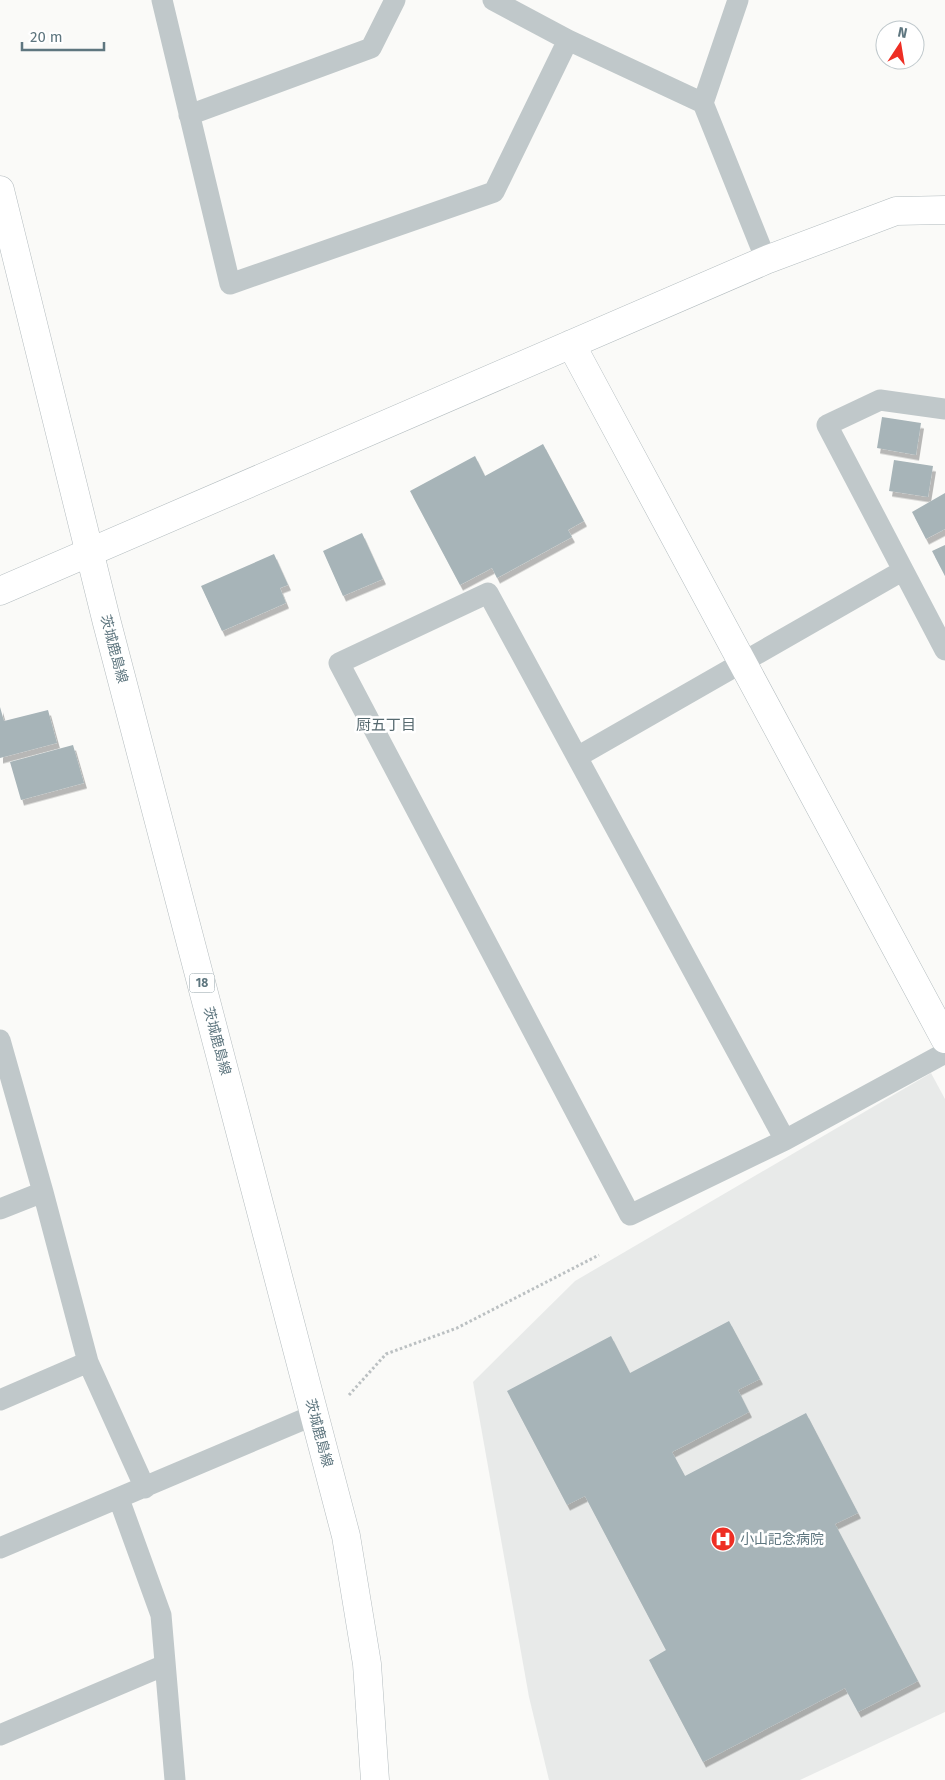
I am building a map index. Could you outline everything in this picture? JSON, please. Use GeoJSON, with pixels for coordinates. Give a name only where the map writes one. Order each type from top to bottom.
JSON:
{"type":"FeatureCollection","features":[{"type":"Feature","properties":{"kind":"street"},"geometry":{"type":"LineString","coordinates":[[162,0],[230,284],[494,192],[568,40]]}},
{"type":"Feature","properties":{"kind":"street"},"geometry":{"type":"LineString","coordinates":[[189,115],[371,48],[394,0]]}},
{"type":"Feature","properties":{"kind":"street"},"geometry":{"type":"LineString","coordinates":[[493,0],[568,40],[702,103]]}},
{"type":"Feature","properties":{"kind":"street"},"geometry":{"type":"LineString","coordinates":[[738,0],[702,103],[766,260]]}},
{"type":"Feature","properties":{"kind":"street","name":"茨城鹿島線"},"geometry":{"type":"LineString","coordinates":[[0,190],[89,551],[346,1536],[367,1664],[374,1780]]}},
{"type":"Feature","properties":{"kind":"street"},"geometry":{"type":"LineString","coordinates":[[0,591],[766,260],[896,212],[945,210]]}},
{"type":"Feature","properties":{"kind":"street"},"geometry":{"type":"LineString","coordinates":[[571,344],[945,1039]]}},
{"type":"Feature","properties":{"kind":"street"},"geometry":{"type":"LineString","coordinates":[[945,409],[880,400],[827,426],[945,650]]}},
{"type":"Feature","properties":{"kind":"street"},"geometry":{"type":"LineString","coordinates":[[576,757],[902,571]]}},
{"type":"Feature","properties":{"kind":"street"},"geometry":{"type":"LineString","coordinates":[[785,1140],[488,593],[338,663],[630,1215],[785,1140],[945,1053]]}},
{"type":"Feature","properties":{"kind":"street"},"geometry":{"type":"LineString","coordinates":[[0,1040],[88,1362],[145,1488]]}},
{"type":"Feature","properties":{"kind":"street"},"geometry":{"type":"LineString","coordinates":[[0,1209],[43,1192]]}},
{"type":"Feature","properties":{"kind":"street"},"geometry":{"type":"LineString","coordinates":[[0,1400],[88,1362]]}},
{"type":"Feature","properties":{"kind":"street"},"geometry":{"type":"LineString","coordinates":[[0,1548],[314,1415]]}},
{"type":"Feature","properties":{"kind":"street"},"geometry":{"type":"LineString","coordinates":[[119,1499],[161,1614],[175,1780]]}},
{"type":"Feature","properties":{"kind":"street"},"geometry":{"type":"LineString","coordinates":[[0,1735],[165,1665]]}},
{"type":"Feature","properties":{"kind":"path"},"geometry":{"type":"LineString","coordinates":[[349,1395],[386,1354],[457,1328],[599,1255]]}},
{"type":"Feature","properties":{"kind":"shaded area","name":"小山記念病院"},"geometry":{"type":"Polygon","coordinates":[[[931,1073],[945,1099],[945,1712],[800,1780],[549,1780],[529,1697],[473,1382],[575,1281],[931,1073]]]}},
{"type":"Feature","properties":{"kind":"building"},"geometry":{"type":"Polygon","coordinates":[[[882,417],[921,423],[916,455],[877,448],[882,417]]]}},
{"type":"Feature","properties":{"kind":"building"},"geometry":{"type":"Polygon","coordinates":[[[543,444],[584,521],[568,530],[572,537],[497,578],[492,568],[460,585],[410,491],[475,456],[485,476],[543,444]]]}},
{"type":"Feature","properties":{"kind":"building"},"geometry":{"type":"Polygon","coordinates":[[[894,460],[933,466],[928,497],[889,491],[894,460]]]}},
{"type":"Feature","properties":{"kind":"building"},"geometry":{"type":"Polygon","coordinates":[[[945,493],[945,529],[926,539],[912,512],[945,493]]]}},
{"type":"Feature","properties":{"kind":"building"},"geometry":{"type":"Polygon","coordinates":[[[362,533],[383,579],[343,596],[323,551],[362,533]]]}},
{"type":"Feature","properties":{"kind":"building"},"geometry":{"type":"Polygon","coordinates":[[[945,545],[945,576],[932,551],[945,545]]]}},
{"type":"Feature","properties":{"kind":"building"},"geometry":{"type":"Polygon","coordinates":[[[274,554],[288,585],[280,588],[286,603],[222,631],[201,586],[274,554]]]}},
{"type":"Feature","properties":{"kind":"building"},"geometry":{"type":"Polygon","coordinates":[[[0,707],[4,721],[48,710],[57,743],[0,758],[0,707]]]}},
{"type":"Feature","properties":{"kind":"building"},"geometry":{"type":"Polygon","coordinates":[[[73,745],[84,783],[21,800],[10,762],[73,745]]]}},
{"type":"Feature","properties":{"kind":"building"},"geometry":{"type":"Polygon","coordinates":[[[729,1321],[760,1379],[738,1390],[749,1412],[672,1452],[685,1476],[806,1413],[858,1513],[835,1524],[918,1681],[858,1712],[845,1688],[703,1762],[649,1660],[666,1650],[585,1496],[567,1505],[507,1391],[611,1336],[630,1373],[729,1321]]]}},
{"type":"Feature","properties":{"kind":"place","name":"小山記念病院"},"geometry":{"type":"Point","coordinates":[723,1539]}},
{"type":"Feature","properties":{"kind":"district","name":"厨五丁目"},"geometry":{"type":"Point","coordinates":[386,725]}}]}
